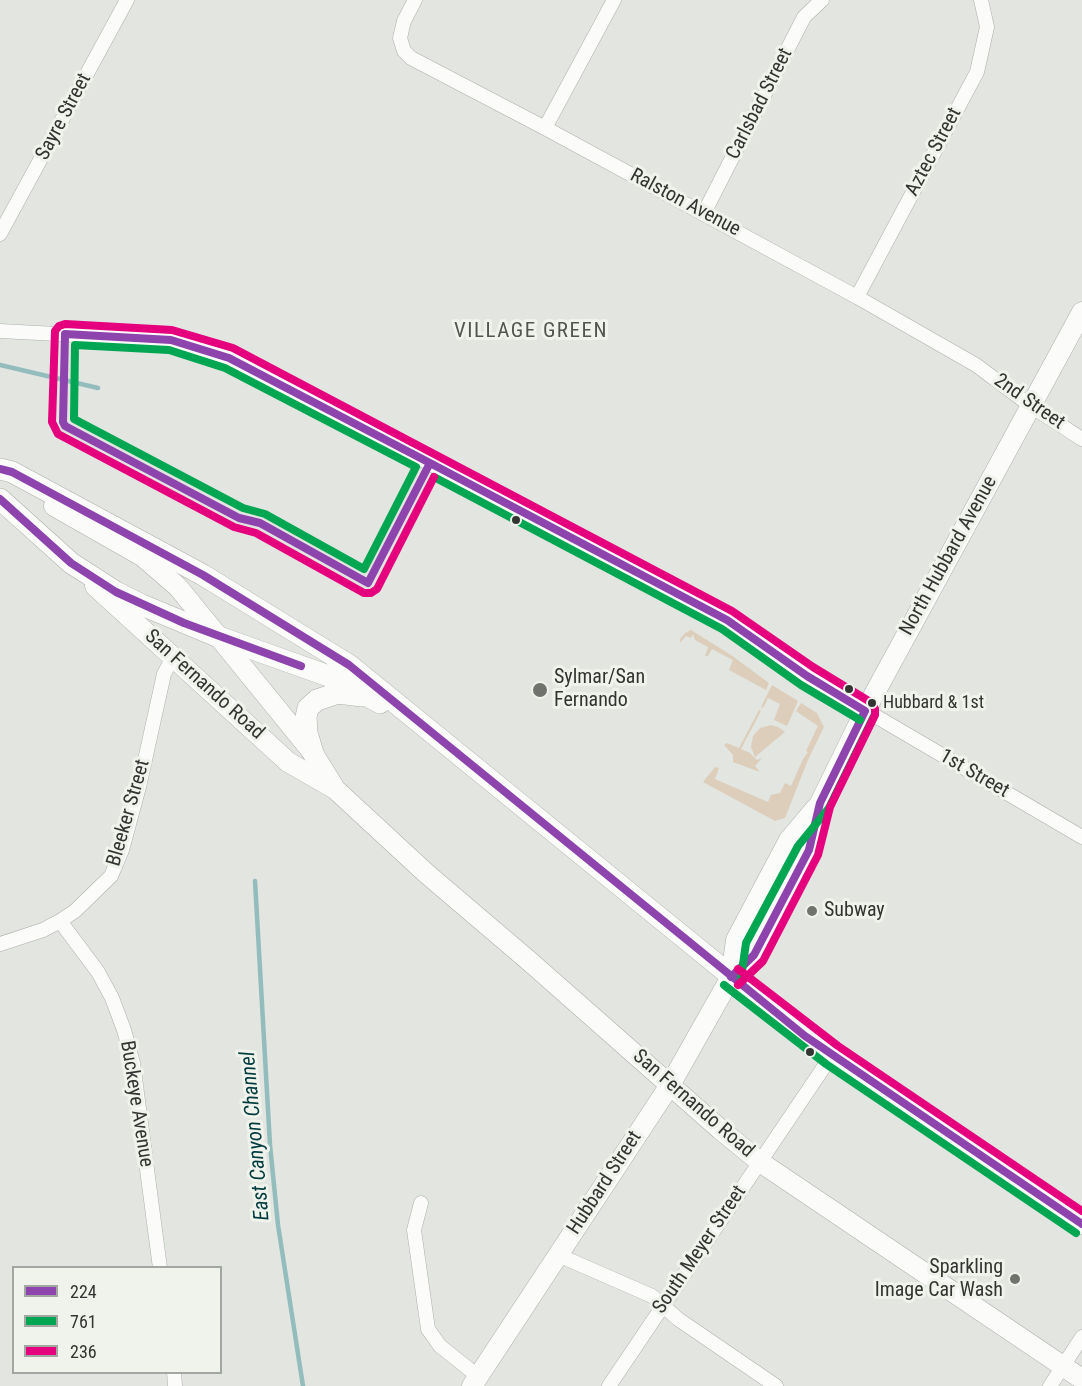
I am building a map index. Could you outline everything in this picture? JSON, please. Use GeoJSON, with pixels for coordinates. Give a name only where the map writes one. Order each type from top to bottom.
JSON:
{"type":"FeatureCollection","features":[{"type":"Feature","properties":{"kind":"main road","name":"North Hubbard Avenue"},"geometry":{"type":"LineString","coordinates":[[809,850],[820,803],[866,711],[1082,312]]}},
{"type":"Feature","properties":{"kind":"main road"},"geometry":{"type":"LineString","coordinates":[[0,469],[12,472],[203,575],[349,665],[774,1012],[832,1055],[1082,1224]]}},
{"type":"Feature","properties":{"kind":"main road","name":"San Fernando Road"},"geometry":{"type":"LineString","coordinates":[[0,476],[142,556],[178,587],[313,753],[335,789]]}},
{"type":"Feature","properties":{"kind":"main road","name":"San Fernando Road"},"geometry":{"type":"LineString","coordinates":[[0,499],[288,762],[335,789],[427,874],[760,1162],[1082,1378]]}},
{"type":"Feature","properties":{"kind":"main road"},"geometry":{"type":"LineString","coordinates":[[71,563],[116,592],[142,605],[219,637],[337,679],[416,721]]}},
{"type":"Feature","properties":{"kind":"main road"},"geometry":{"type":"LineString","coordinates":[[313,753],[307,733],[308,708],[317,700],[338,693],[368,697]]}},
{"type":"Feature","properties":{"kind":"main road","name":"North Hubbard Avenue"},"geometry":{"type":"LineString","coordinates":[[789,840],[820,803]]}},
{"type":"Feature","properties":{"kind":"main road","name":"Hubbard Street"},"geometry":{"type":"LineString","coordinates":[[731,977],[736,940],[789,840]]}},
{"type":"Feature","properties":{"kind":"main road","name":"Hubbard Street"},"geometry":{"type":"LineString","coordinates":[[476,1381],[670,1085],[731,977],[754,955],[809,850]]}},
{"type":"Feature","properties":{"kind":"street","name":"Sayre Street"},"geometry":{"type":"LineString","coordinates":[[0,234],[127,0]]}},
{"type":"Feature","properties":{"kind":"street","name":"Ralston Avenue"},"geometry":{"type":"LineString","coordinates":[[415,0],[404,21],[400,40],[404,51],[411,58],[704,213],[976,365]]}},
{"type":"Feature","properties":{"kind":"street"},"geometry":{"type":"LineString","coordinates":[[545,128],[614,0]]}},
{"type":"Feature","properties":{"kind":"street","name":"Carlsbad Street"},"geometry":{"type":"LineString","coordinates":[[704,213],[804,17],[822,0]]}},
{"type":"Feature","properties":{"kind":"street","name":"Aztec Street"},"geometry":{"type":"LineString","coordinates":[[857,297],[976,72],[987,27],[981,0]]}},
{"type":"Feature","properties":{"kind":"street","name":"1st Street"},"geometry":{"type":"LineString","coordinates":[[0,332],[171,340],[229,358],[727,620],[807,676],[1082,837]]}},
{"type":"Feature","properties":{"kind":"street","name":"2nd Street"},"geometry":{"type":"LineString","coordinates":[[976,365],[1082,439]]}},
{"type":"Feature","properties":{"kind":"street","name":"Bleeker Street"},"geometry":{"type":"LineString","coordinates":[[0,944],[42,930],[60,921],[75,911],[111,876],[122,850],[139,787],[164,674],[173,657]]}},
{"type":"Feature","properties":{"kind":"street","name":"Buckeye Avenue"},"geometry":{"type":"LineString","coordinates":[[60,921],[98,972],[112,998],[124,1030],[133,1063],[160,1266]]}},
{"type":"Feature","properties":{"kind":"street","name":"South Meyer Street"},"geometry":{"type":"LineString","coordinates":[[609,1386],[832,1055]]}},
{"type":"Feature","properties":{"kind":"street"},"geometry":{"type":"LineString","coordinates":[[421,1203],[414,1230],[428,1329],[440,1347],[476,1381]]}},
{"type":"Feature","properties":{"kind":"street"},"geometry":{"type":"LineString","coordinates":[[558,1255],[652,1296],[678,1319],[776,1386]]}},
{"type":"Feature","properties":{"kind":"street"},"geometry":{"type":"LineString","coordinates":[[1050,1386],[1082,1337]]}},
{"type":"Feature","properties":{"kind":"shaded area"},"geometry":{"type":"Polygon","coordinates":[[[691,630],[731,655],[769,683],[766,690],[729,670],[733,660],[712,649],[708,656],[705,656],[708,647],[695,640],[693,634],[691,638],[686,636],[680,643],[685,633],[691,630]]]}},
{"type":"Feature","properties":{"kind":"shaded area"},"geometry":{"type":"Polygon","coordinates":[[[772,685],[798,701],[787,726],[774,720],[780,704],[768,698],[763,708],[761,707],[772,685]]]}},
{"type":"Feature","properties":{"kind":"shaded area"},"geometry":{"type":"Polygon","coordinates":[[[801,703],[817,713],[824,727],[785,818],[775,821],[703,782],[715,767],[719,768],[715,779],[768,802],[771,795],[780,793],[785,783],[791,786],[818,726],[796,711],[801,703]]]}},
{"type":"Feature","properties":{"kind":"shaded area"},"geometry":{"type":"Polygon","coordinates":[[[759,710],[761,711],[741,749],[750,753],[757,760],[762,758],[755,766],[760,772],[733,762],[733,755],[724,745],[727,743],[739,748],[759,710]]]}},
{"type":"Feature","properties":{"kind":"shaded area"},"geometry":{"type":"Polygon","coordinates":[[[771,725],[785,732],[755,757],[751,747],[753,736],[760,728],[771,725]]]}},
{"type":"Feature","properties":{"kind":"waterway","name":"East Canyon Channel"},"geometry":{"type":"LineString","coordinates":[[0,365],[98,388]]}},
{"type":"Feature","properties":{"kind":"waterway","name":"East Canyon Channel"},"geometry":{"type":"LineString","coordinates":[[255,881],[270,1145],[278,1225],[303,1386]]}},
{"type":"Feature","properties":{"kind":"transit line","name":"236"},"geometry":{"type":"LineString","coordinates":[[434,477],[377,589],[371,593],[364,593],[256,533],[234,527],[58,434],[52,422],[55,331],[59,326],[65,324],[172,330],[233,348],[732,611],[813,667],[872,703],[875,715],[830,807],[818,855],[763,961],[738,985]]}},
{"type":"Feature","properties":{"kind":"transit line","name":"224"},"geometry":{"type":"LineString","coordinates":[[65,334],[171,340],[229,358],[430,463],[368,583],[260,523],[239,518],[65,426],[63,422],[65,334]]}},
{"type":"Feature","properties":{"kind":"transit line","name":"761"},"geometry":{"type":"LineString","coordinates":[[75,345],[169,350],[225,368],[416,467],[364,569],[265,514],[243,508],[74,419],[75,345]]}},
{"type":"Feature","properties":{"kind":"transit line","name":"224"},"geometry":{"type":"LineString","coordinates":[[430,463],[727,620],[807,676],[865,711],[820,803],[809,850],[754,955],[731,977]]}},
{"type":"Feature","properties":{"kind":"transit line","name":"224"},"geometry":{"type":"LineString","coordinates":[[0,469],[12,472],[203,575],[349,665],[805,1036],[1082,1224]]}},
{"type":"Feature","properties":{"kind":"transit line","name":"761"},"geometry":{"type":"LineString","coordinates":[[434,477],[722,629],[801,685],[860,720]]}},
{"type":"Feature","properties":{"kind":"transit line","name":"224"},"geometry":{"type":"LineString","coordinates":[[0,499],[71,563],[116,592],[184,623],[301,666]]}},
{"type":"Feature","properties":{"kind":"transit line","name":"761"},"geometry":{"type":"LineString","coordinates":[[741,978],[746,943],[798,846],[829,808],[874,716]]}},
{"type":"Feature","properties":{"kind":"transit line","name":"236"},"geometry":{"type":"LineString","coordinates":[[738,969],[838,1046],[1082,1211]]}},
{"type":"Feature","properties":{"kind":"transit line","name":"761"},"geometry":{"type":"LineString","coordinates":[[724,985],[826,1064],[1076,1233]]}},
{"type":"Feature","properties":{"kind":"place","name":"Sylmar/San Fernando"},"geometry":{"type":"Point","coordinates":[540,690]}},
{"type":"Feature","properties":{"kind":"place","name":"Hubbard & 1st"},"geometry":{"type":"Point","coordinates":[872,703]}},
{"type":"Feature","properties":{"kind":"place","name":"Subway"},"geometry":{"type":"Point","coordinates":[812,911]}},
{"type":"Feature","properties":{"kind":"place","name":"Sparkling Image Car Wash"},"geometry":{"type":"Point","coordinates":[1015,1279]}},
{"type":"Feature","properties":{"kind":"district","name":"VILLAGE GREEN"},"geometry":{"type":"Point","coordinates":[531,332]}}]}
